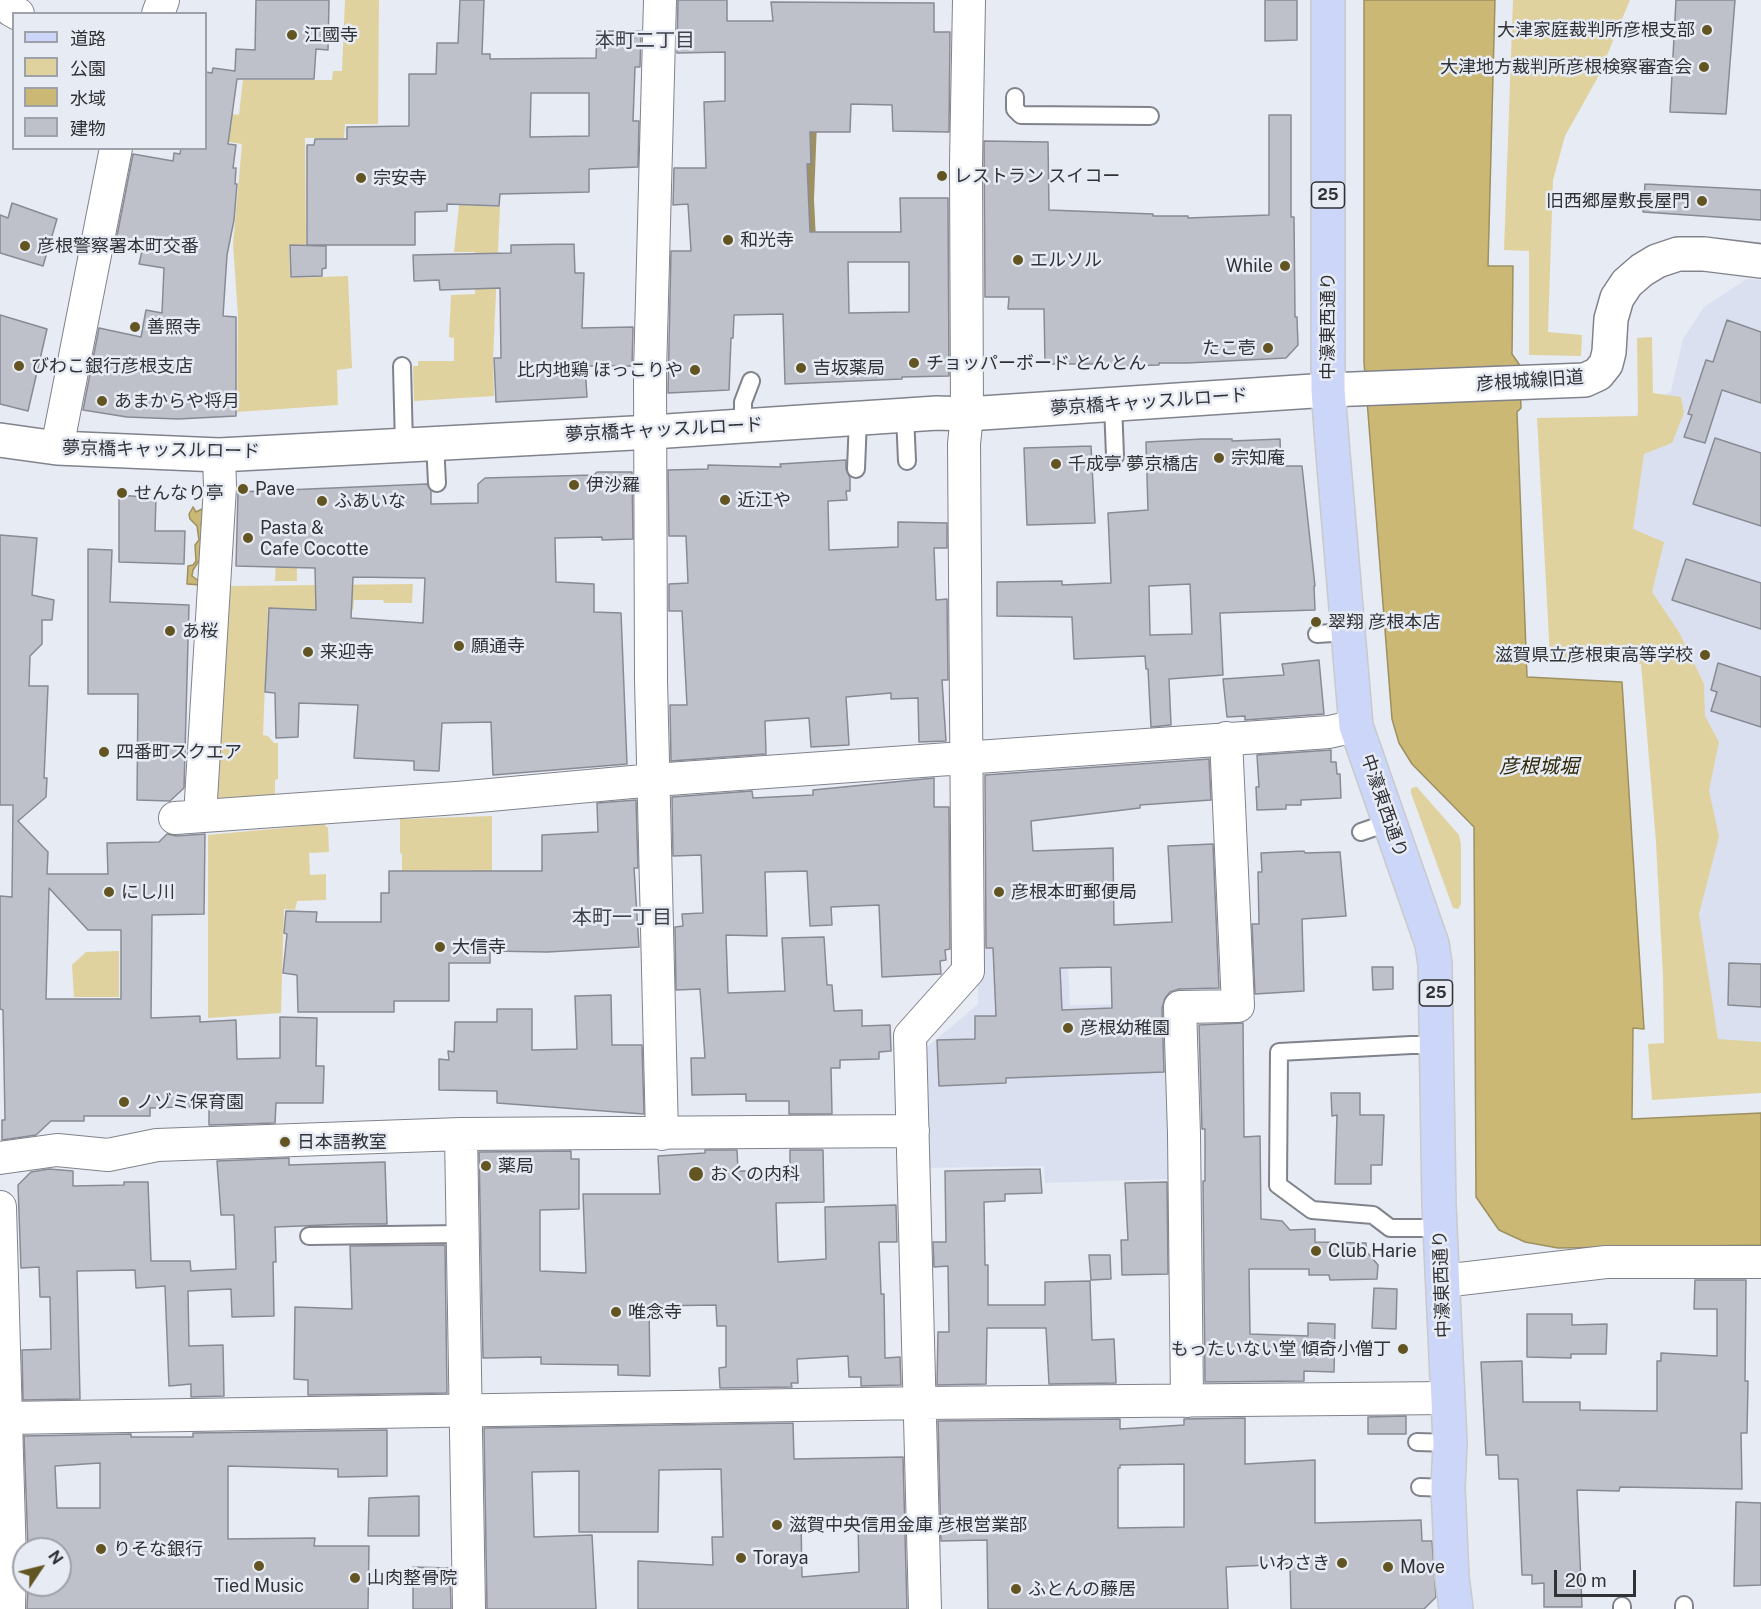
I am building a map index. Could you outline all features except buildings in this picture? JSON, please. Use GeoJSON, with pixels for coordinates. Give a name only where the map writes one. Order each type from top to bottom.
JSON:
{"type":"FeatureCollection","features":[{"type":"Feature","properties":{"kind":"main road","name":"中濠東西通り"},"geometry":{"type":"LineString","coordinates":[[1328,0],[1328,390],[1333,633],[1356,726],[1375,827],[1432,944],[1435,964],[1440,1228],[1450,1443],[1434,1487],[1456,1609]]}},
{"type":"Feature","properties":{"kind":"street"},"geometry":{"type":"LineString","coordinates":[[3,0],[14,12]]}},
{"type":"Feature","properties":{"kind":"street"},"geometry":{"type":"LineString","coordinates":[[648,1137],[653,962],[654,780],[647,680],[652,432],[650,216],[660,0]]}},
{"type":"Feature","properties":{"kind":"street"},"geometry":{"type":"LineString","coordinates":[[925,1609],[921,1403],[922,1218],[913,1131],[910,1036],[968,971],[965,759],[971,715],[971,649],[964,549],[956,489],[967,414],[961,164],[969,0]]}},
{"type":"Feature","properties":{"kind":"street"},"geometry":{"type":"LineString","coordinates":[[57,448],[72,322],[115,150]]}},
{"type":"Feature","properties":{"kind":"street","name":"彦根城線旧道"},"geometry":{"type":"LineString","coordinates":[[1328,390],[1585,380],[1598,374],[1606,364],[1611,319],[1617,298],[1627,283],[1642,270],[1657,261],[1678,254],[1704,254],[1761,261]]}},
{"type":"Feature","properties":{"kind":"street","name":"夢京橋キャッスルロード"},"geometry":{"type":"LineString","coordinates":[[0,440],[57,448],[219,455],[652,432],[905,415],[967,414],[1328,390]]}},
{"type":"Feature","properties":{"kind":"street"},"geometry":{"type":"LineString","coordinates":[[219,455],[220,487],[187,817],[513,796],[654,780],[1329,732],[1356,726]]}},
{"type":"Feature","properties":{"kind":"street"},"geometry":{"type":"LineString","coordinates":[[1167,1397],[1184,1134],[1180,1007],[1238,1006],[1226,738]]}},
{"type":"Feature","properties":{"kind":"street"},"geometry":{"type":"LineString","coordinates":[[0,1158],[57,1150],[108,1155],[157,1145],[189,1148],[461,1134],[648,1137],[913,1131]]}},
{"type":"Feature","properties":{"kind":"street"},"geometry":{"type":"LineString","coordinates":[[461,1134],[465,1410],[462,1465],[469,1609]]}},
{"type":"Feature","properties":{"kind":"street"},"geometry":{"type":"LineString","coordinates":[[0,1207],[5,1562],[9,1609]]}},
{"type":"Feature","properties":{"kind":"street"},"geometry":{"type":"LineString","coordinates":[[1443,1281],[1606,1262],[1761,1262]]}},
{"type":"Feature","properties":{"kind":"street"},"geometry":{"type":"LineString","coordinates":[[4,1402],[110,1413],[257,1410],[418,1415],[506,1404],[711,1401],[831,1410],[921,1403],[1167,1397],[1333,1404],[1448,1398]]}},
{"type":"Feature","properties":{"kind":"lane"},"geometry":{"type":"LineString","coordinates":[[1015,97],[1015,110],[1021,115],[1150,116]]}},
{"type":"Feature","properties":{"kind":"lane"},"geometry":{"type":"LineString","coordinates":[[402,366],[419,444],[437,483]]}},
{"type":"Feature","properties":{"kind":"lane"},"geometry":{"type":"LineString","coordinates":[[744,426],[743,402],[751,381]]}},
{"type":"Feature","properties":{"kind":"lane"},"geometry":{"type":"LineString","coordinates":[[1113,404],[1115,456]]}},
{"type":"Feature","properties":{"kind":"lane"},"geometry":{"type":"LineString","coordinates":[[905,415],[907,460]]}},
{"type":"Feature","properties":{"kind":"lane"},"geometry":{"type":"LineString","coordinates":[[856,469],[858,418]]}},
{"type":"Feature","properties":{"kind":"lane"},"geometry":{"type":"LineString","coordinates":[[1436,1045],[1279,1052],[1278,1185],[1312,1210],[1373,1215],[1390,1228],[1440,1228]]}},
{"type":"Feature","properties":{"kind":"lane"},"geometry":{"type":"LineString","coordinates":[[309,1236],[462,1234]]}},
{"type":"Feature","properties":{"kind":"lane"},"geometry":{"type":"LineString","coordinates":[[1417,1442],[1450,1443]]}},
{"type":"Feature","properties":{"kind":"shaded area","name":"滋賀県立彦根東高等学校"},"geometry":{"type":"Polygon","coordinates":[[[1747,279],[1761,280],[1761,1071],[1689,1071],[1653,676],[1609,466],[1637,414],[1671,391],[1683,339],[1704,307],[1747,279]]]}},
{"type":"Feature","properties":{"kind":"shaded area"},"geometry":{"type":"Polygon","coordinates":[[[1067,946],[1070,1005],[1170,1004],[1173,1179],[1045,1183],[1044,1166],[925,1168],[920,1053],[978,1004],[978,949],[1067,946]]]}},
{"type":"Feature","properties":{"kind":"green space"},"geometry":{"type":"Polygon","coordinates":[[[345,0],[379,0],[378,124],[345,124],[344,138],[305,138],[306,245],[289,245],[290,278],[348,276],[352,368],[337,370],[338,405],[237,412],[238,316],[233,244],[242,144],[207,138],[207,110],[239,115],[243,80],[332,80],[333,71],[342,71],[345,0]]]}},
{"type":"Feature","properties":{"kind":"green space"},"geometry":{"type":"Polygon","coordinates":[[[1513,0],[1630,0],[1598,77],[1565,136],[1553,180],[1548,332],[1582,335],[1581,356],[1529,355],[1529,251],[1504,250],[1513,0]]]}},
{"type":"Feature","properties":{"kind":"green space"},"geometry":{"type":"Polygon","coordinates":[[[459,205],[500,207],[493,358],[494,396],[414,401],[413,366],[418,366],[418,361],[454,361],[454,338],[449,337],[451,295],[475,294],[475,252],[454,252],[459,205]]]}},
{"type":"Feature","properties":{"kind":"green space"},"geometry":{"type":"Polygon","coordinates":[[[1652,337],[1653,393],[1681,397],[1684,413],[1672,443],[1644,454],[1633,529],[1664,542],[1652,592],[1679,632],[1704,684],[1705,716],[1719,742],[1709,790],[1719,837],[1699,914],[1718,1039],[1761,1042],[1761,1093],[1652,1100],[1648,1044],[1664,1043],[1663,977],[1656,842],[1641,664],[1550,657],[1537,418],[1638,416],[1637,338],[1652,337]]]}},
{"type":"Feature","properties":{"kind":"green space"},"geometry":{"type":"Polygon","coordinates":[[[278,489],[296,489],[297,581],[275,581],[278,489]]]}},
{"type":"Feature","properties":{"kind":"green space"},"geometry":{"type":"Polygon","coordinates":[[[413,584],[412,603],[354,600],[353,610],[268,608],[263,735],[268,736],[274,743],[278,743],[278,779],[275,780],[275,796],[216,798],[230,586],[413,584]]]}},
{"type":"Feature","properties":{"kind":"green space"},"geometry":{"type":"Polygon","coordinates":[[[1414,787],[1417,787],[1459,835],[1461,904],[1458,909],[1453,908],[1411,793],[1414,787]]]}},
{"type":"Feature","properties":{"kind":"green space"},"geometry":{"type":"Polygon","coordinates":[[[492,816],[492,872],[402,871],[400,819],[492,816]]]}},
{"type":"Feature","properties":{"kind":"green space"},"geometry":{"type":"Polygon","coordinates":[[[325,824],[328,827],[329,852],[309,853],[310,875],[326,874],[326,900],[297,901],[295,910],[284,909],[281,1013],[208,1018],[208,835],[325,824]]]}},
{"type":"Feature","properties":{"kind":"green space"},"geometry":{"type":"Polygon","coordinates":[[[119,951],[119,997],[74,997],[72,965],[86,952],[119,951]]]}},
{"type":"Feature","properties":{"kind":"water","name":"彦根城堀"},"geometry":{"type":"Polygon","coordinates":[[[1364,0],[1495,0],[1488,266],[1513,266],[1512,354],[1519,364],[1521,408],[1517,412],[1527,677],[1622,682],[1644,1029],[1633,1028],[1632,1119],[1761,1113],[1761,1245],[1558,1248],[1525,1242],[1499,1230],[1476,1197],[1474,827],[1412,764],[1399,743],[1392,719],[1364,362],[1364,0]]]}},
{"type":"Feature","properties":{"kind":"water"},"geometry":{"type":"Polygon","coordinates":[[[193,507],[196,512],[202,509],[204,514],[201,524],[204,540],[200,547],[202,556],[192,576],[202,585],[187,584],[188,566],[193,565],[196,561],[195,545],[199,540],[197,526],[190,519],[189,514],[193,507]]]}},
{"type":"Feature","properties":{"kind":"waterway"},"geometry":{"type":"LineString","coordinates":[[812,241],[810,199],[813,122]]}},
{"type":"Feature","properties":{"kind":"place","name":"大津家庭裁判所彦根支部"},"geometry":{"type":"Point","coordinates":[1707,30]}},
{"type":"Feature","properties":{"kind":"place","name":"江國寺"},"geometry":{"type":"Point","coordinates":[292,35]}},
{"type":"Feature","properties":{"kind":"place","name":"大津地方裁判所彦根検察審査会"},"geometry":{"type":"Point","coordinates":[1704,67]}},
{"type":"Feature","properties":{"kind":"place","name":"レストラン スイコー"},"geometry":{"type":"Point","coordinates":[942,176]}},
{"type":"Feature","properties":{"kind":"place","name":"宗安寺"},"geometry":{"type":"Point","coordinates":[361,178]}},
{"type":"Feature","properties":{"kind":"place","name":"旧西郷屋敷長屋門"},"geometry":{"type":"Point","coordinates":[1702,201]}},
{"type":"Feature","properties":{"kind":"place","name":"和光寺"},"geometry":{"type":"Point","coordinates":[728,240]}},
{"type":"Feature","properties":{"kind":"place","name":"彦根警察署本町交番"},"geometry":{"type":"Point","coordinates":[25,246]}},
{"type":"Feature","properties":{"kind":"place","name":"エルソル"},"geometry":{"type":"Point","coordinates":[1018,260]}},
{"type":"Feature","properties":{"kind":"place","name":"While"},"geometry":{"type":"Point","coordinates":[1285,266]}},
{"type":"Feature","properties":{"kind":"place","name":"善照寺"},"geometry":{"type":"Point","coordinates":[135,327]}},
{"type":"Feature","properties":{"kind":"place","name":"たこ壱"},"geometry":{"type":"Point","coordinates":[1268,348]}},
{"type":"Feature","properties":{"kind":"place","name":"チョッパーボード とんとん"},"geometry":{"type":"Point","coordinates":[914,363]}},
{"type":"Feature","properties":{"kind":"place","name":"びわこ銀行彦根支店"},"geometry":{"type":"Point","coordinates":[19,366]}},
{"type":"Feature","properties":{"kind":"place","name":"吉坂薬局"},"geometry":{"type":"Point","coordinates":[801,368]}},
{"type":"Feature","properties":{"kind":"place","name":"比内地鶏 ほっこりや"},"geometry":{"type":"Point","coordinates":[695,370]}},
{"type":"Feature","properties":{"kind":"place","name":"あまからや将月"},"geometry":{"type":"Point","coordinates":[102,401]}},
{"type":"Feature","properties":{"kind":"place","name":"宗知庵"},"geometry":{"type":"Point","coordinates":[1219,458]}},
{"type":"Feature","properties":{"kind":"place","name":"千成亭 夢京橋店"},"geometry":{"type":"Point","coordinates":[1056,464]}},
{"type":"Feature","properties":{"kind":"place","name":"伊沙羅"},"geometry":{"type":"Point","coordinates":[574,485]}},
{"type":"Feature","properties":{"kind":"place","name":"Pave"},"geometry":{"type":"Point","coordinates":[243,489]}},
{"type":"Feature","properties":{"kind":"place","name":"せんなり亭"},"geometry":{"type":"Point","coordinates":[122,493]}},
{"type":"Feature","properties":{"kind":"place","name":"近江や"},"geometry":{"type":"Point","coordinates":[725,500]}},
{"type":"Feature","properties":{"kind":"place","name":"ふあいな"},"geometry":{"type":"Point","coordinates":[322,501]}},
{"type":"Feature","properties":{"kind":"place","name":"Pasta & Cafe Cocotte"},"geometry":{"type":"Point","coordinates":[248,538]}},
{"type":"Feature","properties":{"kind":"place","name":"翠翔 彦根本店"},"geometry":{"type":"Point","coordinates":[1316,622]}},
{"type":"Feature","properties":{"kind":"place","name":"あ桜"},"geometry":{"type":"Point","coordinates":[170,631]}},
{"type":"Feature","properties":{"kind":"place","name":"願通寺"},"geometry":{"type":"Point","coordinates":[459,646]}},
{"type":"Feature","properties":{"kind":"place","name":"来迎寺"},"geometry":{"type":"Point","coordinates":[308,652]}},
{"type":"Feature","properties":{"kind":"place","name":"滋賀県立彦根東高等学校"},"geometry":{"type":"Point","coordinates":[1705,655]}},
{"type":"Feature","properties":{"kind":"place","name":"四番町スクエア"},"geometry":{"type":"Point","coordinates":[104,752]}},
{"type":"Feature","properties":{"kind":"place","name":"にし川"},"geometry":{"type":"Point","coordinates":[109,892]}},
{"type":"Feature","properties":{"kind":"place","name":"彦根本町郵便局"},"geometry":{"type":"Point","coordinates":[999,892]}},
{"type":"Feature","properties":{"kind":"place","name":"大信寺"},"geometry":{"type":"Point","coordinates":[440,947]}},
{"type":"Feature","properties":{"kind":"place","name":"彦根幼稚園"},"geometry":{"type":"Point","coordinates":[1068,1028]}},
{"type":"Feature","properties":{"kind":"place","name":"ノゾミ保育園"},"geometry":{"type":"Point","coordinates":[124,1102]}},
{"type":"Feature","properties":{"kind":"place","name":"日本語教室"},"geometry":{"type":"Point","coordinates":[285,1142]}},
{"type":"Feature","properties":{"kind":"place","name":"薬局"},"geometry":{"type":"Point","coordinates":[486,1166]}},
{"type":"Feature","properties":{"kind":"place","name":"おくの内科"},"geometry":{"type":"Point","coordinates":[696,1174]}},
{"type":"Feature","properties":{"kind":"place","name":"Club Harie"},"geometry":{"type":"Point","coordinates":[1316,1251]}},
{"type":"Feature","properties":{"kind":"place","name":"唯念寺"},"geometry":{"type":"Point","coordinates":[616,1312]}},
{"type":"Feature","properties":{"kind":"place","name":"もったいない堂 傾奇小僧丁"},"geometry":{"type":"Point","coordinates":[1403,1349]}},
{"type":"Feature","properties":{"kind":"place","name":"滋賀中央信用金庫 彦根営業部"},"geometry":{"type":"Point","coordinates":[777,1525]}},
{"type":"Feature","properties":{"kind":"place","name":"りそな銀行"},"geometry":{"type":"Point","coordinates":[101,1549]}},
{"type":"Feature","properties":{"kind":"place","name":"Toraya"},"geometry":{"type":"Point","coordinates":[741,1558]}},
{"type":"Feature","properties":{"kind":"place","name":"いわさき"},"geometry":{"type":"Point","coordinates":[1342,1563]}},
{"type":"Feature","properties":{"kind":"place","name":"Tied Music"},"geometry":{"type":"Point","coordinates":[259,1566]}},
{"type":"Feature","properties":{"kind":"place","name":"Move"},"geometry":{"type":"Point","coordinates":[1388,1567]}},
{"type":"Feature","properties":{"kind":"place","name":"山肉整骨院"},"geometry":{"type":"Point","coordinates":[355,1578]}},
{"type":"Feature","properties":{"kind":"place","name":"ふとんの藤居"},"geometry":{"type":"Point","coordinates":[1016,1589]}},
{"type":"Feature","properties":{"kind":"district","name":"本町二丁目"},"geometry":{"type":"Point","coordinates":[645,41]}},
{"type":"Feature","properties":{"kind":"district","name":"本町一丁目"},"geometry":{"type":"Point","coordinates":[622,918]}}]}
